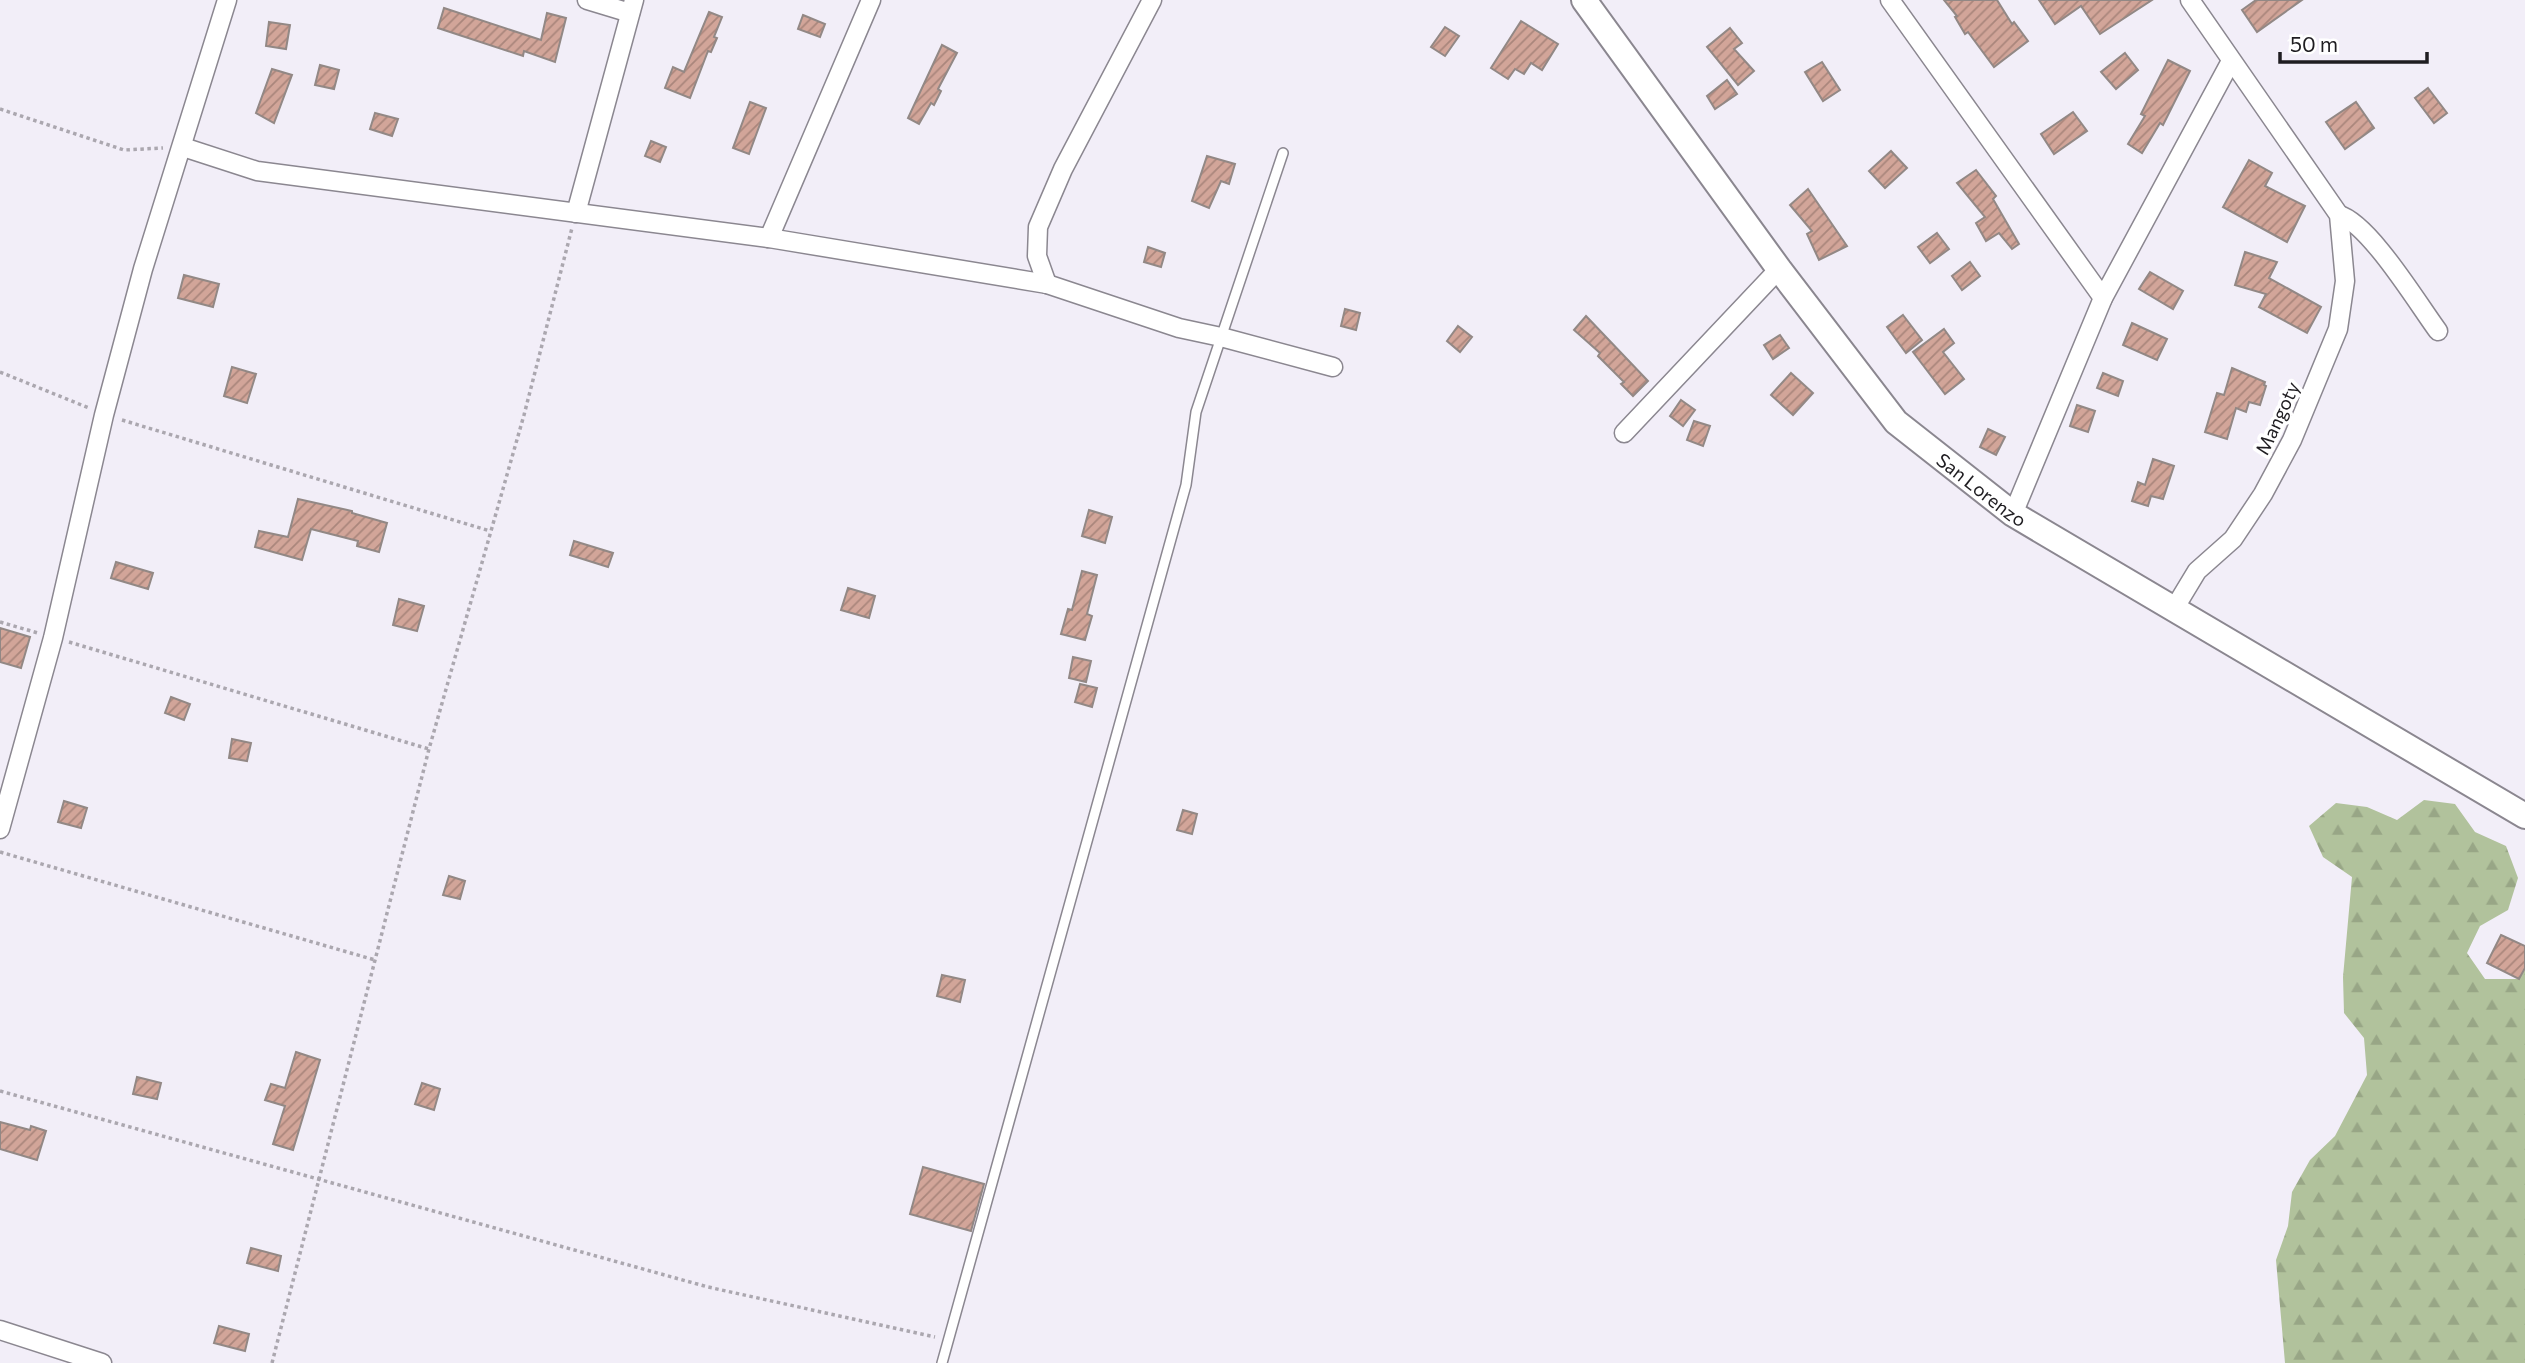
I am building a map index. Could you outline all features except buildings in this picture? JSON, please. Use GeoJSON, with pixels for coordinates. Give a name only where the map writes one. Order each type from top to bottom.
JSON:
{"type":"FeatureCollection","features":[{"type":"Feature","properties":{"kind":"street"},"geometry":{"type":"LineString","coordinates":[[0,830],[53,638],[104,415],[143,269],[227,0]]}},
{"type":"Feature","properties":{"kind":"street"},"geometry":{"type":"LineString","coordinates":[[576,213],[632,6],[587,0]]}},
{"type":"Feature","properties":{"kind":"street"},"geometry":{"type":"LineString","coordinates":[[769,238],[871,0]]}},
{"type":"Feature","properties":{"kind":"street"},"geometry":{"type":"LineString","coordinates":[[1046,284],[1037,256],[1038,227],[1063,169],[1152,0]]}},
{"type":"Feature","properties":{"kind":"street","name":"San Lorenzo"},"geometry":{"type":"LineString","coordinates":[[1584,0],[1779,269],[1896,422],[2012,514],[2525,816]]}},
{"type":"Feature","properties":{"kind":"street"},"geometry":{"type":"LineString","coordinates":[[1890,0],[2103,298]]}},
{"type":"Feature","properties":{"kind":"street"},"geometry":{"type":"LineString","coordinates":[[2190,0],[2339,215],[2347,217],[2364,232],[2438,331]]}},
{"type":"Feature","properties":{"kind":"street"},"geometry":{"type":"LineString","coordinates":[[2012,514],[2103,298],[2231,61]]}},
{"type":"Feature","properties":{"kind":"street"},"geometry":{"type":"LineString","coordinates":[[183,147],[257,171],[769,238],[1046,284],[1179,328],[1334,367]]}},
{"type":"Feature","properties":{"kind":"street","name":"Mangoty"},"geometry":{"type":"LineString","coordinates":[[2174,609],[2197,571],[2233,539],[2263,494],[2320,376],[2338,329],[2344,281],[2339,215]]}},
{"type":"Feature","properties":{"kind":"street"},"geometry":{"type":"LineString","coordinates":[[1623,433],[1779,269]]}},
{"type":"Feature","properties":{"kind":"street"},"geometry":{"type":"LineString","coordinates":[[0,1330],[102,1363]]}},
{"type":"Feature","properties":{"kind":"lane"},"geometry":{"type":"LineString","coordinates":[[942,1363],[1186,485],[1196,412],[1283,153]]}},
{"type":"Feature","properties":{"kind":"path"},"geometry":{"type":"LineString","coordinates":[[0,109],[124,150],[183,147]]}},
{"type":"Feature","properties":{"kind":"path"},"geometry":{"type":"LineString","coordinates":[[272,1363],[429,749],[524,415],[576,213]]}},
{"type":"Feature","properties":{"kind":"path"},"geometry":{"type":"LineString","coordinates":[[0,372],[104,415],[491,531]]}},
{"type":"Feature","properties":{"kind":"path"},"geometry":{"type":"LineString","coordinates":[[0,622],[429,749]]}},
{"type":"Feature","properties":{"kind":"path"},"geometry":{"type":"LineString","coordinates":[[0,852],[375,960]]}},
{"type":"Feature","properties":{"kind":"path"},"geometry":{"type":"LineString","coordinates":[[0,1091],[708,1287],[948,1340]]}},
{"type":"Feature","properties":{"kind":"green space"},"geometry":{"type":"Polygon","coordinates":[[[2424,800],[2455,804],[2475,832],[2506,846],[2518,878],[2508,910],[2480,926],[2467,953],[2485,979],[2519,979],[2525,952],[2525,1363],[2285,1363],[2276,1260],[2288,1226],[2292,1192],[2310,1160],[2335,1136],[2367,1075],[2364,1038],[2344,1013],[2343,977],[2352,877],[2323,857],[2309,826],[2336,803],[2367,807],[2397,820],[2424,800]]]}}]}
